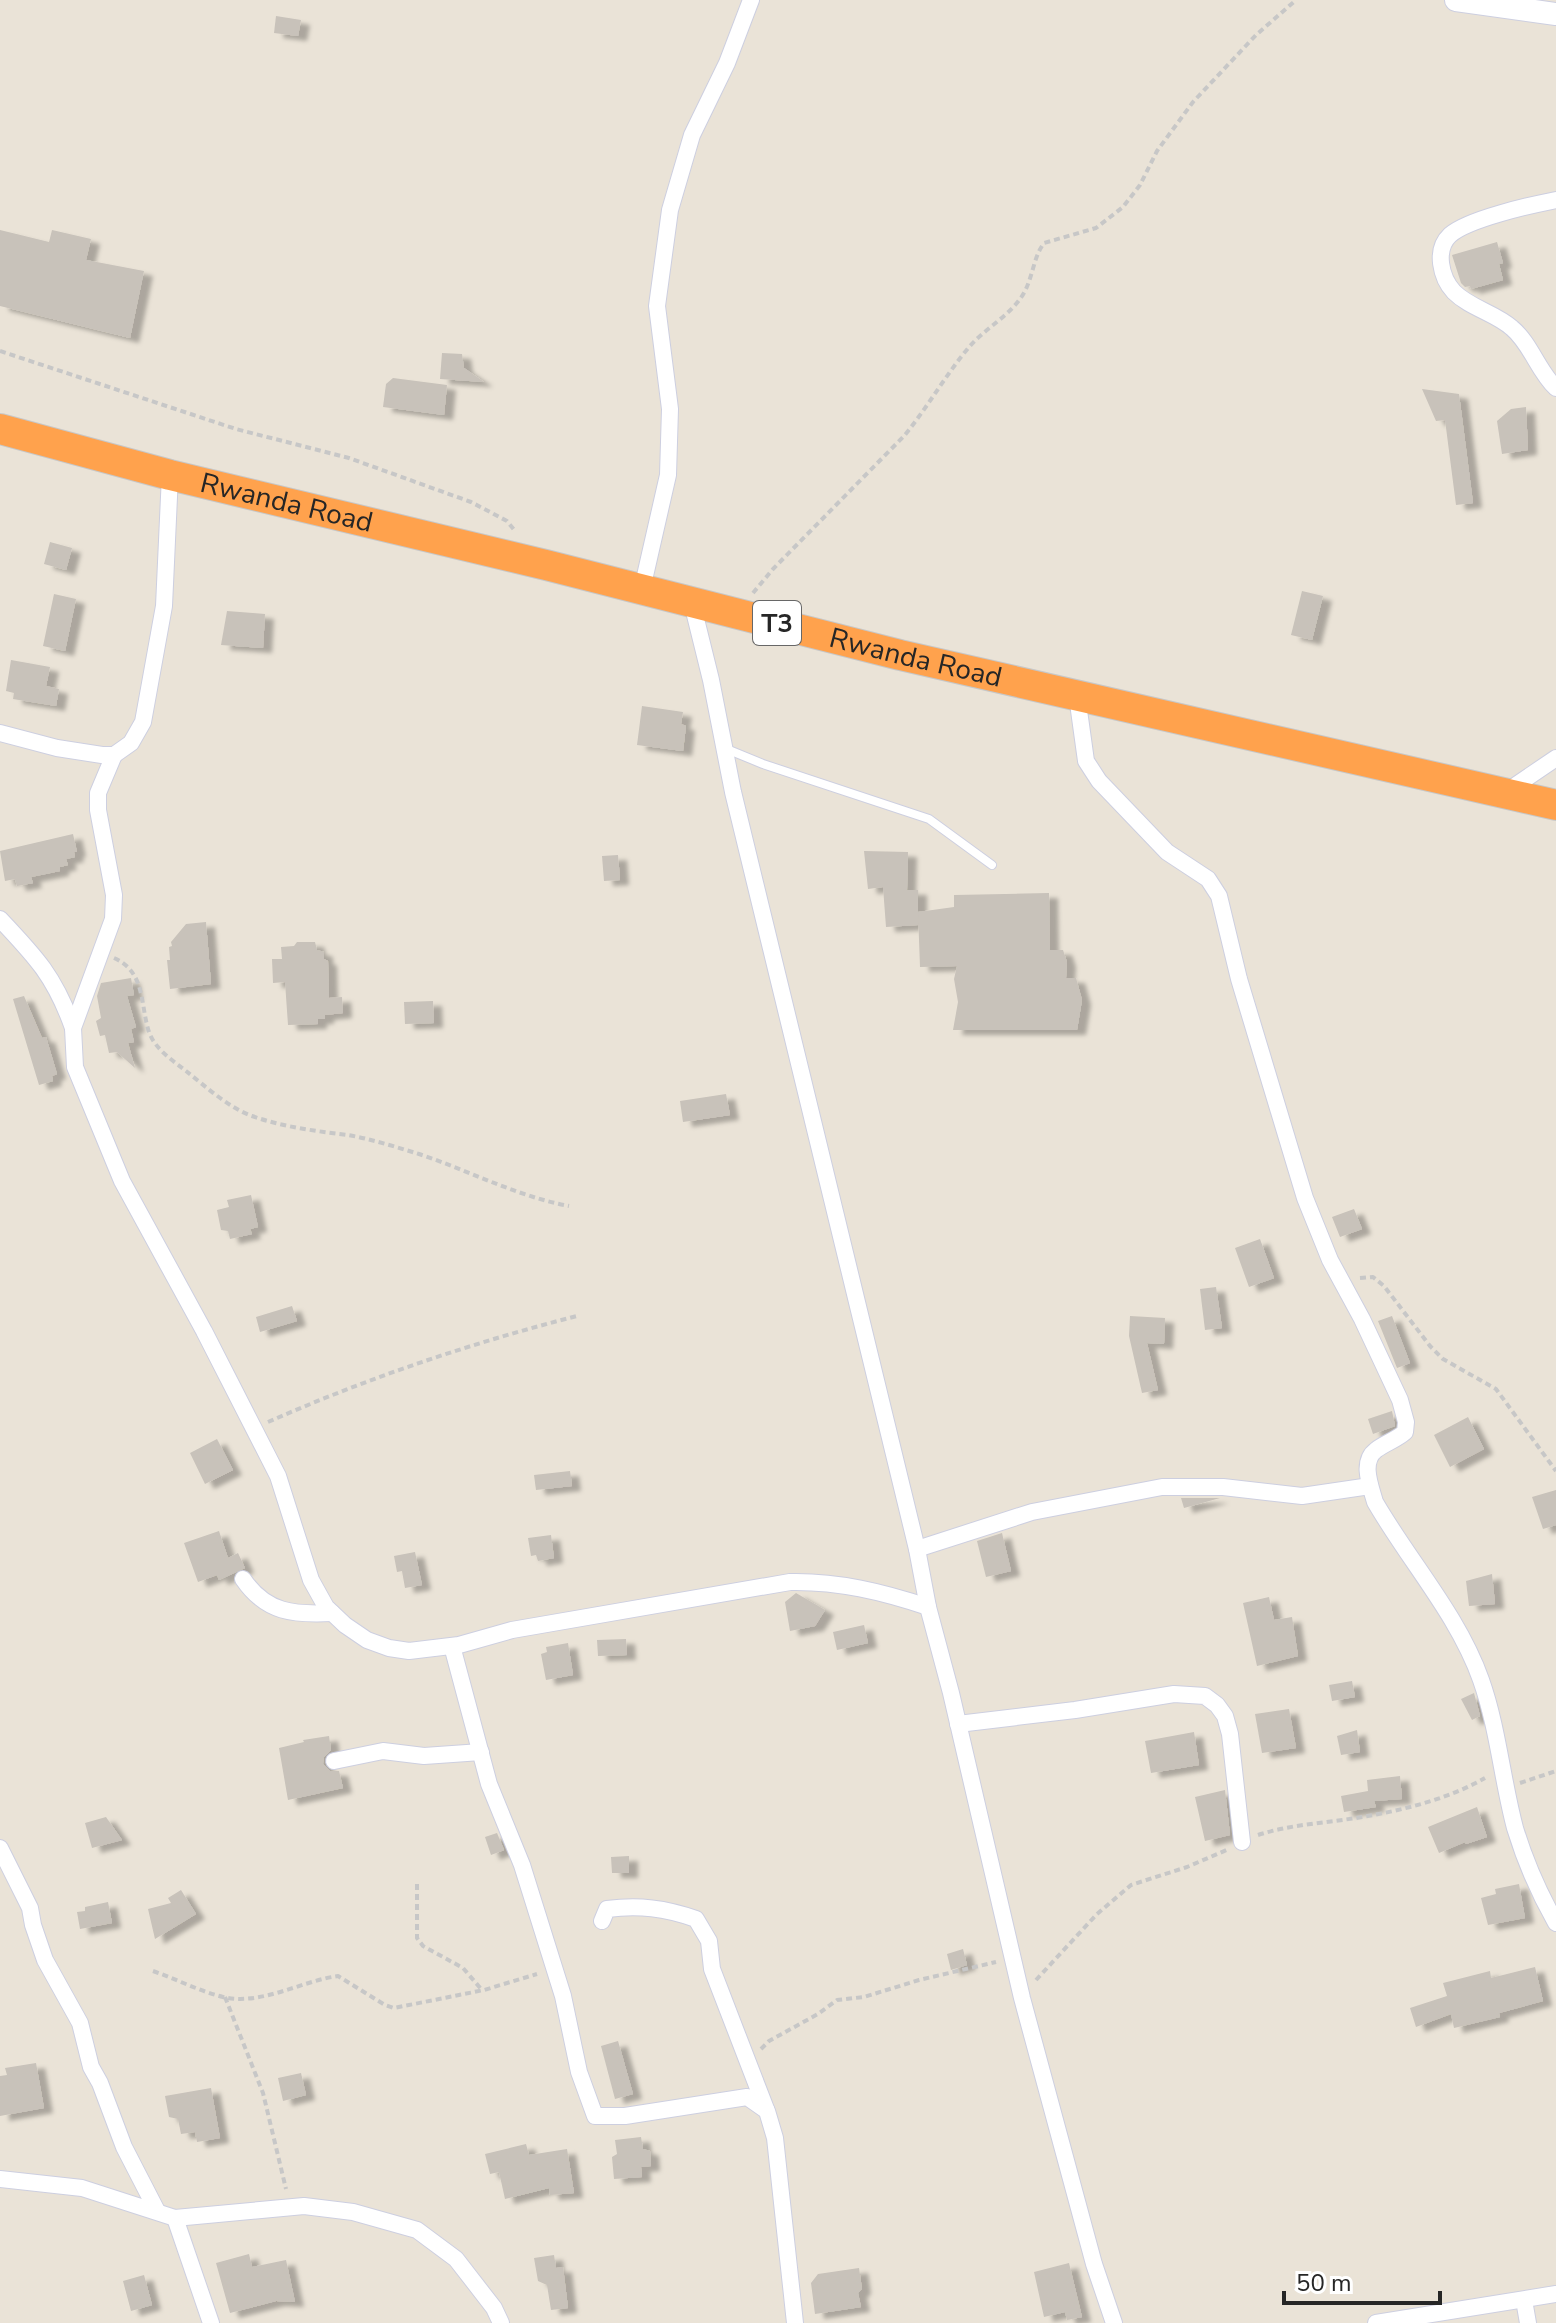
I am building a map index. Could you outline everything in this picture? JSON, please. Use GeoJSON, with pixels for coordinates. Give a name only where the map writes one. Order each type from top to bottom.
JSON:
{"type":"FeatureCollection","features":[{"type":"Feature","properties":{"kind":"highway","name":"Rwanda Road"},"geometry":{"type":"LineString","coordinates":[[0,429],[170,475],[692,603],[1077,696],[1556,805]]}},
{"type":"Feature","properties":{"kind":"street"},"geometry":{"type":"LineString","coordinates":[[642,589],[668,475],[670,409],[657,306],[670,210],[692,135],[727,63],[751,0]]}},
{"type":"Feature","properties":{"kind":"street"},"geometry":{"type":"LineString","coordinates":[[1456,0],[1556,14]]}},
{"type":"Feature","properties":{"kind":"street"},"geometry":{"type":"LineString","coordinates":[[1556,200],[1469,225],[1450,235],[1442,247],[1441,262],[1445,277],[1454,291],[1513,329],[1535,364],[1556,388]]}},
{"type":"Feature","properties":{"kind":"street"},"geometry":{"type":"LineString","coordinates":[[73,1028],[113,919],[114,895],[98,810],[98,793],[114,755],[131,743],[143,722],[164,606],[170,475]]}},
{"type":"Feature","properties":{"kind":"street"},"geometry":{"type":"LineString","coordinates":[[692,603],[711,680],[723,748],[1014,1961],[1094,2264],[1114,2323]]}},
{"type":"Feature","properties":{"kind":"street"},"geometry":{"type":"LineString","coordinates":[[1077,696],[1086,761],[1099,781],[1167,852],[1208,879],[1219,896],[1239,979],[1318,1235],[1391,1380],[1406,1422],[1402,1436],[1374,1451],[1368,1459],[1375,1502],[1452,1620],[1480,1676],[1527,1861],[1556,1923]]}},
{"type":"Feature","properties":{"kind":"street"},"geometry":{"type":"LineString","coordinates":[[0,733],[57,748],[114,755]]}},
{"type":"Feature","properties":{"kind":"street"},"geometry":{"type":"LineString","coordinates":[[1504,793],[1556,758]]}},
{"type":"Feature","properties":{"kind":"street"},"geometry":{"type":"LineString","coordinates":[[0,919],[48,972],[61,995],[73,1028],[75,1067],[122,1181],[278,1476],[311,1580],[326,1607],[367,1640],[409,1651],[452,1646],[512,1630],[790,1582],[831,1583],[871,1590],[928,1607]]}},
{"type":"Feature","properties":{"kind":"street"},"geometry":{"type":"LineString","coordinates":[[917,1549],[1032,1512],[1162,1487],[1223,1487],[1302,1496],[1370,1486]]}},
{"type":"Feature","properties":{"kind":"street"},"geometry":{"type":"LineString","coordinates":[[243,1579],[258,1599],[275,1608],[301,1613],[332,1613]]}},
{"type":"Feature","properties":{"kind":"street"},"geometry":{"type":"LineString","coordinates":[[452,1646],[489,1784],[522,1865],[555,1968],[579,2072],[595,2116],[625,2116],[747,2097],[767,2111]]}},
{"type":"Feature","properties":{"kind":"street"},"geometry":{"type":"LineString","coordinates":[[958,1724],[1049,1714],[1174,1694],[1205,1696],[1225,1716],[1230,1734],[1242,1842]]}},
{"type":"Feature","properties":{"kind":"street"},"geometry":{"type":"LineString","coordinates":[[334,1761],[383,1751],[424,1756],[481,1752]]}},
{"type":"Feature","properties":{"kind":"street"},"geometry":{"type":"LineString","coordinates":[[0,1848],[30,1908],[45,1960],[80,2023],[91,2067],[124,2147],[157,2211]]}},
{"type":"Feature","properties":{"kind":"street"},"geometry":{"type":"LineString","coordinates":[[602,1921],[607,1909],[632,1906],[666,1909],[696,1919],[709,1941],[712,1969],[775,2138],[795,2323]]}},
{"type":"Feature","properties":{"kind":"street"},"geometry":{"type":"LineString","coordinates":[[0,2179],[82,2188],[175,2218],[291,2207],[353,2212],[417,2230],[456,2259],[494,2308],[501,2323]]}},
{"type":"Feature","properties":{"kind":"street"},"geometry":{"type":"LineString","coordinates":[[175,2218],[211,2323]]}},
{"type":"Feature","properties":{"kind":"street"},"geometry":{"type":"LineString","coordinates":[[1376,2323],[1556,2294]]}},
{"type":"Feature","properties":{"kind":"street"},"geometry":{"type":"LineString","coordinates":[[1524,2300],[1528,2323]]}},
{"type":"Feature","properties":{"kind":"lane"},"geometry":{"type":"LineString","coordinates":[[723,748],[929,819],[992,865]]}},
{"type":"Feature","properties":{"kind":"path"},"geometry":{"type":"LineString","coordinates":[[736,613],[773,569],[914,424],[971,346],[1021,298],[1044,243],[1083,233],[1111,219],[1140,185],[1157,151],[1193,102],[1256,35],[1296,0]]}},
{"type":"Feature","properties":{"kind":"path"},"geometry":{"type":"LineString","coordinates":[[0,351],[236,429],[349,458],[471,502],[507,521],[517,532]]}},
{"type":"Feature","properties":{"kind":"path"},"geometry":{"type":"LineString","coordinates":[[101,953],[123,962],[138,981],[149,1032],[159,1049],[190,1075],[249,1115],[407,1151],[515,1193],[569,1206]]}},
{"type":"Feature","properties":{"kind":"path"},"geometry":{"type":"LineString","coordinates":[[1342,1282],[1373,1277],[1384,1286],[1443,1359],[1496,1389],[1556,1471]]}},
{"type":"Feature","properties":{"kind":"path"},"geometry":{"type":"LineString","coordinates":[[255,1428],[341,1390],[417,1363],[510,1333],[577,1316]]}},
{"type":"Feature","properties":{"kind":"path"},"geometry":{"type":"LineString","coordinates":[[1506,1787],[1556,1771]]}},
{"type":"Feature","properties":{"kind":"path"},"geometry":{"type":"LineString","coordinates":[[417,1884],[417,1938],[423,1946],[463,1968],[482,1990]]}},
{"type":"Feature","properties":{"kind":"path"},"geometry":{"type":"LineString","coordinates":[[748,2062],[769,2041],[837,2000],[864,1997],[996,1962],[1014,1961]]}},
{"type":"Feature","properties":{"kind":"path"},"geometry":{"type":"LineString","coordinates":[[153,1971],[225,1997],[244,1998],[338,1976],[394,2008],[482,1990],[555,1968]]}},
{"type":"Feature","properties":{"kind":"path"},"geometry":{"type":"LineString","coordinates":[[225,1997],[263,2093],[291,2207]]}},
{"type":"Feature","properties":{"kind":"building"},"geometry":{"type":"Polygon","coordinates":[[[276,16],[301,20],[298,36],[274,33],[276,16]]]}},
{"type":"Feature","properties":{"kind":"building"},"geometry":{"type":"Polygon","coordinates":[[[0,230],[49,242],[52,230],[91,239],[86,260],[144,271],[130,338],[0,306],[0,230]]]}},
{"type":"Feature","properties":{"kind":"building"},"geometry":{"type":"Polygon","coordinates":[[[1497,242],[1503,263],[1499,264],[1503,280],[1471,289],[1470,286],[1465,287],[1452,255],[1497,242]]]}},
{"type":"Feature","properties":{"kind":"building"},"geometry":{"type":"Polygon","coordinates":[[[442,353],[462,354],[464,368],[484,382],[440,379],[442,353]]]}},
{"type":"Feature","properties":{"kind":"building"},"geometry":{"type":"Polygon","coordinates":[[[393,378],[447,385],[444,415],[383,407],[386,384],[393,378]]]}},
{"type":"Feature","properties":{"kind":"building"},"geometry":{"type":"Polygon","coordinates":[[[1422,389],[1459,394],[1473,503],[1456,505],[1445,420],[1436,421],[1422,389]]]}},
{"type":"Feature","properties":{"kind":"building"},"geometry":{"type":"Polygon","coordinates":[[[1526,407],[1528,450],[1502,454],[1497,421],[1511,409],[1526,407]]]}},
{"type":"Feature","properties":{"kind":"building"},"geometry":{"type":"Polygon","coordinates":[[[50,542],[72,548],[66,570],[44,564],[50,542]]]}},
{"type":"Feature","properties":{"kind":"building"},"geometry":{"type":"Polygon","coordinates":[[[1302,591],[1323,596],[1312,640],[1291,635],[1302,591]]]}},
{"type":"Feature","properties":{"kind":"building"},"geometry":{"type":"Polygon","coordinates":[[[54,594],[76,599],[65,651],[43,646],[54,594]]]}},
{"type":"Feature","properties":{"kind":"building"},"geometry":{"type":"Polygon","coordinates":[[[227,611],[265,614],[263,648],[221,645],[227,611]]]}},
{"type":"Feature","properties":{"kind":"building"},"geometry":{"type":"Polygon","coordinates":[[[11,660],[50,667],[46,686],[59,689],[56,706],[13,699],[14,693],[6,691],[11,660]]]}},
{"type":"Feature","properties":{"kind":"building"},"geometry":{"type":"Polygon","coordinates":[[[642,706],[683,712],[681,724],[686,726],[683,751],[637,745],[642,706]]]}},
{"type":"Feature","properties":{"kind":"building"},"geometry":{"type":"Polygon","coordinates":[[[73,834],[77,852],[74,852],[75,857],[66,859],[68,865],[60,867],[60,871],[31,877],[33,883],[17,886],[15,879],[5,881],[0,851],[73,834]]]}},
{"type":"Feature","properties":{"kind":"building"},"geometry":{"type":"Polygon","coordinates":[[[864,851],[908,852],[907,890],[918,890],[918,925],[886,927],[883,887],[868,889],[864,851]]]}},
{"type":"Feature","properties":{"kind":"building"},"geometry":{"type":"Polygon","coordinates":[[[618,855],[620,880],[604,881],[602,856],[618,855]]]}},
{"type":"Feature","properties":{"kind":"building"},"geometry":{"type":"Polygon","coordinates":[[[1049,893],[1050,950],[1063,950],[1067,962],[1066,978],[1076,978],[1082,1000],[1077,1030],[953,1030],[958,1002],[954,979],[957,966],[920,967],[918,912],[954,907],[954,895],[1049,893]]]}},
{"type":"Feature","properties":{"kind":"building"},"geometry":{"type":"Polygon","coordinates":[[[206,922],[211,984],[170,989],[167,960],[170,960],[171,942],[186,924],[206,922]]]}},
{"type":"Feature","properties":{"kind":"building"},"geometry":{"type":"Polygon","coordinates":[[[297,942],[315,942],[317,950],[324,952],[324,959],[328,961],[329,998],[342,997],[343,1013],[325,1015],[325,1019],[318,1019],[318,1024],[288,1025],[285,982],[273,983],[272,959],[282,959],[281,947],[294,946],[297,942]]]}},
{"type":"Feature","properties":{"kind":"building"},"geometry":{"type":"Polygon","coordinates":[[[131,978],[134,995],[127,996],[136,1027],[131,1029],[134,1042],[128,1043],[135,1068],[117,1052],[109,1053],[105,1035],[100,1036],[96,1021],[101,1018],[97,996],[101,983],[131,978]]]}},
{"type":"Feature","properties":{"kind":"building"},"geometry":{"type":"Polygon","coordinates":[[[24,996],[42,1038],[46,1037],[57,1074],[52,1076],[53,1081],[39,1085],[13,999],[24,996]]]}},
{"type":"Feature","properties":{"kind":"building"},"geometry":{"type":"Polygon","coordinates":[[[433,1001],[434,1023],[405,1024],[404,1002],[433,1001]]]}},
{"type":"Feature","properties":{"kind":"building"},"geometry":{"type":"Polygon","coordinates":[[[726,1094],[730,1115],[683,1122],[680,1101],[726,1094]]]}},
{"type":"Feature","properties":{"kind":"building"},"geometry":{"type":"Polygon","coordinates":[[[251,1195],[258,1227],[250,1229],[252,1234],[230,1239],[228,1231],[221,1230],[217,1210],[229,1207],[227,1200],[251,1195]]]}},
{"type":"Feature","properties":{"kind":"building"},"geometry":{"type":"Polygon","coordinates":[[[1354,1209],[1362,1229],[1340,1237],[1332,1217],[1354,1209]]]}},
{"type":"Feature","properties":{"kind":"building"},"geometry":{"type":"Polygon","coordinates":[[[1260,1239],[1274,1278],[1249,1287],[1235,1248],[1260,1239]]]}},
{"type":"Feature","properties":{"kind":"building"},"geometry":{"type":"Polygon","coordinates":[[[1216,1287],[1222,1328],[1205,1330],[1200,1289],[1216,1287]]]}},
{"type":"Feature","properties":{"kind":"building"},"geometry":{"type":"Polygon","coordinates":[[[292,1306],[297,1321],[260,1332],[256,1317],[292,1306]]]}},
{"type":"Feature","properties":{"kind":"building"},"geometry":{"type":"Polygon","coordinates":[[[1130,1316],[1165,1318],[1164,1344],[1147,1343],[1158,1390],[1142,1393],[1129,1336],[1130,1316]]]}},
{"type":"Feature","properties":{"kind":"building"},"geometry":{"type":"Polygon","coordinates":[[[1392,1316],[1410,1363],[1397,1368],[1378,1321],[1392,1316]]]}},
{"type":"Feature","properties":{"kind":"building"},"geometry":{"type":"Polygon","coordinates":[[[1392,1411],[1395,1426],[1373,1434],[1368,1419],[1392,1411]]]}},
{"type":"Feature","properties":{"kind":"building"},"geometry":{"type":"Polygon","coordinates":[[[1468,1417],[1484,1449],[1450,1467],[1434,1435],[1468,1417]]]}},
{"type":"Feature","properties":{"kind":"building"},"geometry":{"type":"Polygon","coordinates":[[[217,1439],[233,1470],[205,1484],[190,1453],[217,1439]]]}},
{"type":"Feature","properties":{"kind":"building"},"geometry":{"type":"Polygon","coordinates":[[[570,1471],[572,1486],[536,1490],[534,1475],[570,1471]]]}},
{"type":"Feature","properties":{"kind":"building"},"geometry":{"type":"Polygon","coordinates":[[[1556,1490],[1556,1525],[1543,1529],[1532,1497],[1556,1490]]]}},
{"type":"Feature","properties":{"kind":"building"},"geometry":{"type":"Polygon","coordinates":[[[1181,1498],[1220,1498],[1184,1508],[1181,1498]]]}},
{"type":"Feature","properties":{"kind":"building"},"geometry":{"type":"Polygon","coordinates":[[[219,1531],[228,1558],[238,1553],[245,1568],[219,1580],[217,1575],[198,1582],[184,1543],[219,1531]]]}},
{"type":"Feature","properties":{"kind":"building"},"geometry":{"type":"Polygon","coordinates":[[[1002,1533],[1011,1571],[986,1577],[977,1541],[1002,1533]]]}},
{"type":"Feature","properties":{"kind":"building"},"geometry":{"type":"Polygon","coordinates":[[[551,1535],[554,1558],[538,1561],[536,1555],[531,1556],[528,1538],[551,1535]]]}},
{"type":"Feature","properties":{"kind":"building"},"geometry":{"type":"Polygon","coordinates":[[[415,1552],[422,1585],[405,1588],[402,1571],[397,1572],[394,1556],[415,1552]]]}},
{"type":"Feature","properties":{"kind":"building"},"geometry":{"type":"Polygon","coordinates":[[[1492,1574],[1495,1604],[1469,1606],[1466,1581],[1492,1574]]]}},
{"type":"Feature","properties":{"kind":"building"},"geometry":{"type":"Polygon","coordinates":[[[796,1593],[825,1610],[815,1626],[790,1631],[785,1602],[796,1593]]]}},
{"type":"Feature","properties":{"kind":"building"},"geometry":{"type":"Polygon","coordinates":[[[1269,1597],[1274,1620],[1292,1617],[1298,1656],[1257,1666],[1243,1603],[1269,1597]]]}},
{"type":"Feature","properties":{"kind":"building"},"geometry":{"type":"Polygon","coordinates":[[[864,1625],[868,1643],[837,1650],[833,1632],[864,1625]]]}},
{"type":"Feature","properties":{"kind":"building"},"geometry":{"type":"Polygon","coordinates":[[[626,1639],[627,1655],[598,1656],[597,1640],[626,1639]]]}},
{"type":"Feature","properties":{"kind":"building"},"geometry":{"type":"Polygon","coordinates":[[[568,1643],[573,1675],[546,1680],[541,1654],[547,1652],[546,1647],[568,1643]]]}},
{"type":"Feature","properties":{"kind":"building"},"geometry":{"type":"Polygon","coordinates":[[[1352,1681],[1355,1697],[1332,1701],[1329,1685],[1352,1681]]]}},
{"type":"Feature","properties":{"kind":"building"},"geometry":{"type":"Polygon","coordinates":[[[1474,1693],[1480,1716],[1472,1720],[1461,1699],[1474,1693]]]}},
{"type":"Feature","properties":{"kind":"building"},"geometry":{"type":"Polygon","coordinates":[[[1289,1709],[1296,1748],[1262,1753],[1255,1714],[1289,1709]]]}},
{"type":"Feature","properties":{"kind":"building"},"geometry":{"type":"Polygon","coordinates":[[[1357,1730],[1360,1752],[1341,1755],[1337,1736],[1357,1730]]]}},
{"type":"Feature","properties":{"kind":"building"},"geometry":{"type":"Polygon","coordinates":[[[1194,1732],[1199,1765],[1151,1773],[1145,1741],[1194,1732]]]}},
{"type":"Feature","properties":{"kind":"building"},"geometry":{"type":"Polygon","coordinates":[[[329,1736],[331,1750],[324,1757],[323,1764],[330,1771],[339,1771],[343,1788],[288,1800],[279,1748],[329,1736]]]}},
{"type":"Feature","properties":{"kind":"building"},"geometry":{"type":"Polygon","coordinates":[[[1400,1776],[1402,1799],[1374,1801],[1376,1807],[1344,1812],[1341,1796],[1368,1791],[1367,1780],[1400,1776]]]}},
{"type":"Feature","properties":{"kind":"building"},"geometry":{"type":"Polygon","coordinates":[[[1225,1790],[1230,1835],[1205,1841],[1195,1797],[1225,1790]]]}},
{"type":"Feature","properties":{"kind":"building"},"geometry":{"type":"Polygon","coordinates":[[[1477,1807],[1487,1837],[1439,1853],[1428,1827],[1477,1807]]]}},
{"type":"Feature","properties":{"kind":"building"},"geometry":{"type":"Polygon","coordinates":[[[106,1817],[122,1840],[92,1848],[85,1823],[106,1817]]]}},
{"type":"Feature","properties":{"kind":"building"},"geometry":{"type":"Polygon","coordinates":[[[497,1833],[504,1850],[491,1855],[485,1837],[497,1833]]]}},
{"type":"Feature","properties":{"kind":"building"},"geometry":{"type":"Polygon","coordinates":[[[629,1856],[629,1873],[612,1873],[611,1857],[629,1856]]]}},
{"type":"Feature","properties":{"kind":"building"},"geometry":{"type":"Polygon","coordinates":[[[1519,1884],[1525,1918],[1488,1925],[1481,1898],[1496,1894],[1495,1889],[1519,1884]]]}},
{"type":"Feature","properties":{"kind":"building"},"geometry":{"type":"Polygon","coordinates":[[[181,1890],[196,1914],[155,1939],[148,1909],[171,1903],[168,1898],[181,1890]]]}},
{"type":"Feature","properties":{"kind":"building"},"geometry":{"type":"Polygon","coordinates":[[[108,1902],[112,1923],[80,1929],[77,1912],[108,1902]]]}},
{"type":"Feature","properties":{"kind":"building"},"geometry":{"type":"Polygon","coordinates":[[[963,1949],[967,1965],[951,1970],[947,1954],[963,1949]]]}},
{"type":"Feature","properties":{"kind":"building"},"geometry":{"type":"Polygon","coordinates":[[[1535,1967],[1543,2001],[1499,2013],[1500,2017],[1454,2028],[1451,2014],[1416,2027],[1410,2008],[1447,1996],[1443,1983],[1490,1971],[1491,1978],[1535,1967]]]}},
{"type":"Feature","properties":{"kind":"building"},"geometry":{"type":"Polygon","coordinates":[[[618,2041],[633,2094],[615,2099],[601,2046],[618,2041]]]}},
{"type":"Feature","properties":{"kind":"building"},"geometry":{"type":"Polygon","coordinates":[[[36,2063],[44,2108],[0,2116],[0,2076],[7,2075],[5,2068],[36,2063]]]}},
{"type":"Feature","properties":{"kind":"building"},"geometry":{"type":"Polygon","coordinates":[[[301,2073],[306,2095],[283,2101],[278,2078],[301,2073]]]}},
{"type":"Feature","properties":{"kind":"building"},"geometry":{"type":"Polygon","coordinates":[[[211,2088],[220,2138],[197,2142],[195,2132],[181,2134],[178,2119],[169,2117],[165,2096],[211,2088]]]}},
{"type":"Feature","properties":{"kind":"building"},"geometry":{"type":"Polygon","coordinates":[[[641,2137],[643,2149],[650,2151],[651,2166],[641,2167],[642,2177],[614,2179],[612,2157],[617,2154],[615,2140],[641,2137]]]}},
{"type":"Feature","properties":{"kind":"building"},"geometry":{"type":"Polygon","coordinates":[[[526,2144],[529,2155],[567,2149],[574,2193],[550,2195],[549,2188],[505,2199],[499,2172],[490,2174],[485,2154],[526,2144]]]}},
{"type":"Feature","properties":{"kind":"building"},"geometry":{"type":"Polygon","coordinates":[[[249,2254],[252,2267],[286,2260],[295,2302],[276,2301],[230,2313],[216,2263],[249,2254]]]}},
{"type":"Feature","properties":{"kind":"building"},"geometry":{"type":"Polygon","coordinates":[[[554,2255],[556,2268],[563,2267],[568,2308],[551,2310],[547,2285],[538,2281],[534,2258],[554,2255]]]}},
{"type":"Feature","properties":{"kind":"building"},"geometry":{"type":"Polygon","coordinates":[[[1069,2263],[1082,2317],[1067,2320],[1065,2312],[1044,2317],[1034,2272],[1069,2263]]]}},
{"type":"Feature","properties":{"kind":"building"},"geometry":{"type":"Polygon","coordinates":[[[859,2268],[861,2307],[815,2314],[811,2283],[818,2274],[859,2268]]]}},
{"type":"Feature","properties":{"kind":"building"},"geometry":{"type":"Polygon","coordinates":[[[144,2275],[152,2305],[131,2311],[123,2281],[144,2275]]]}}]}
